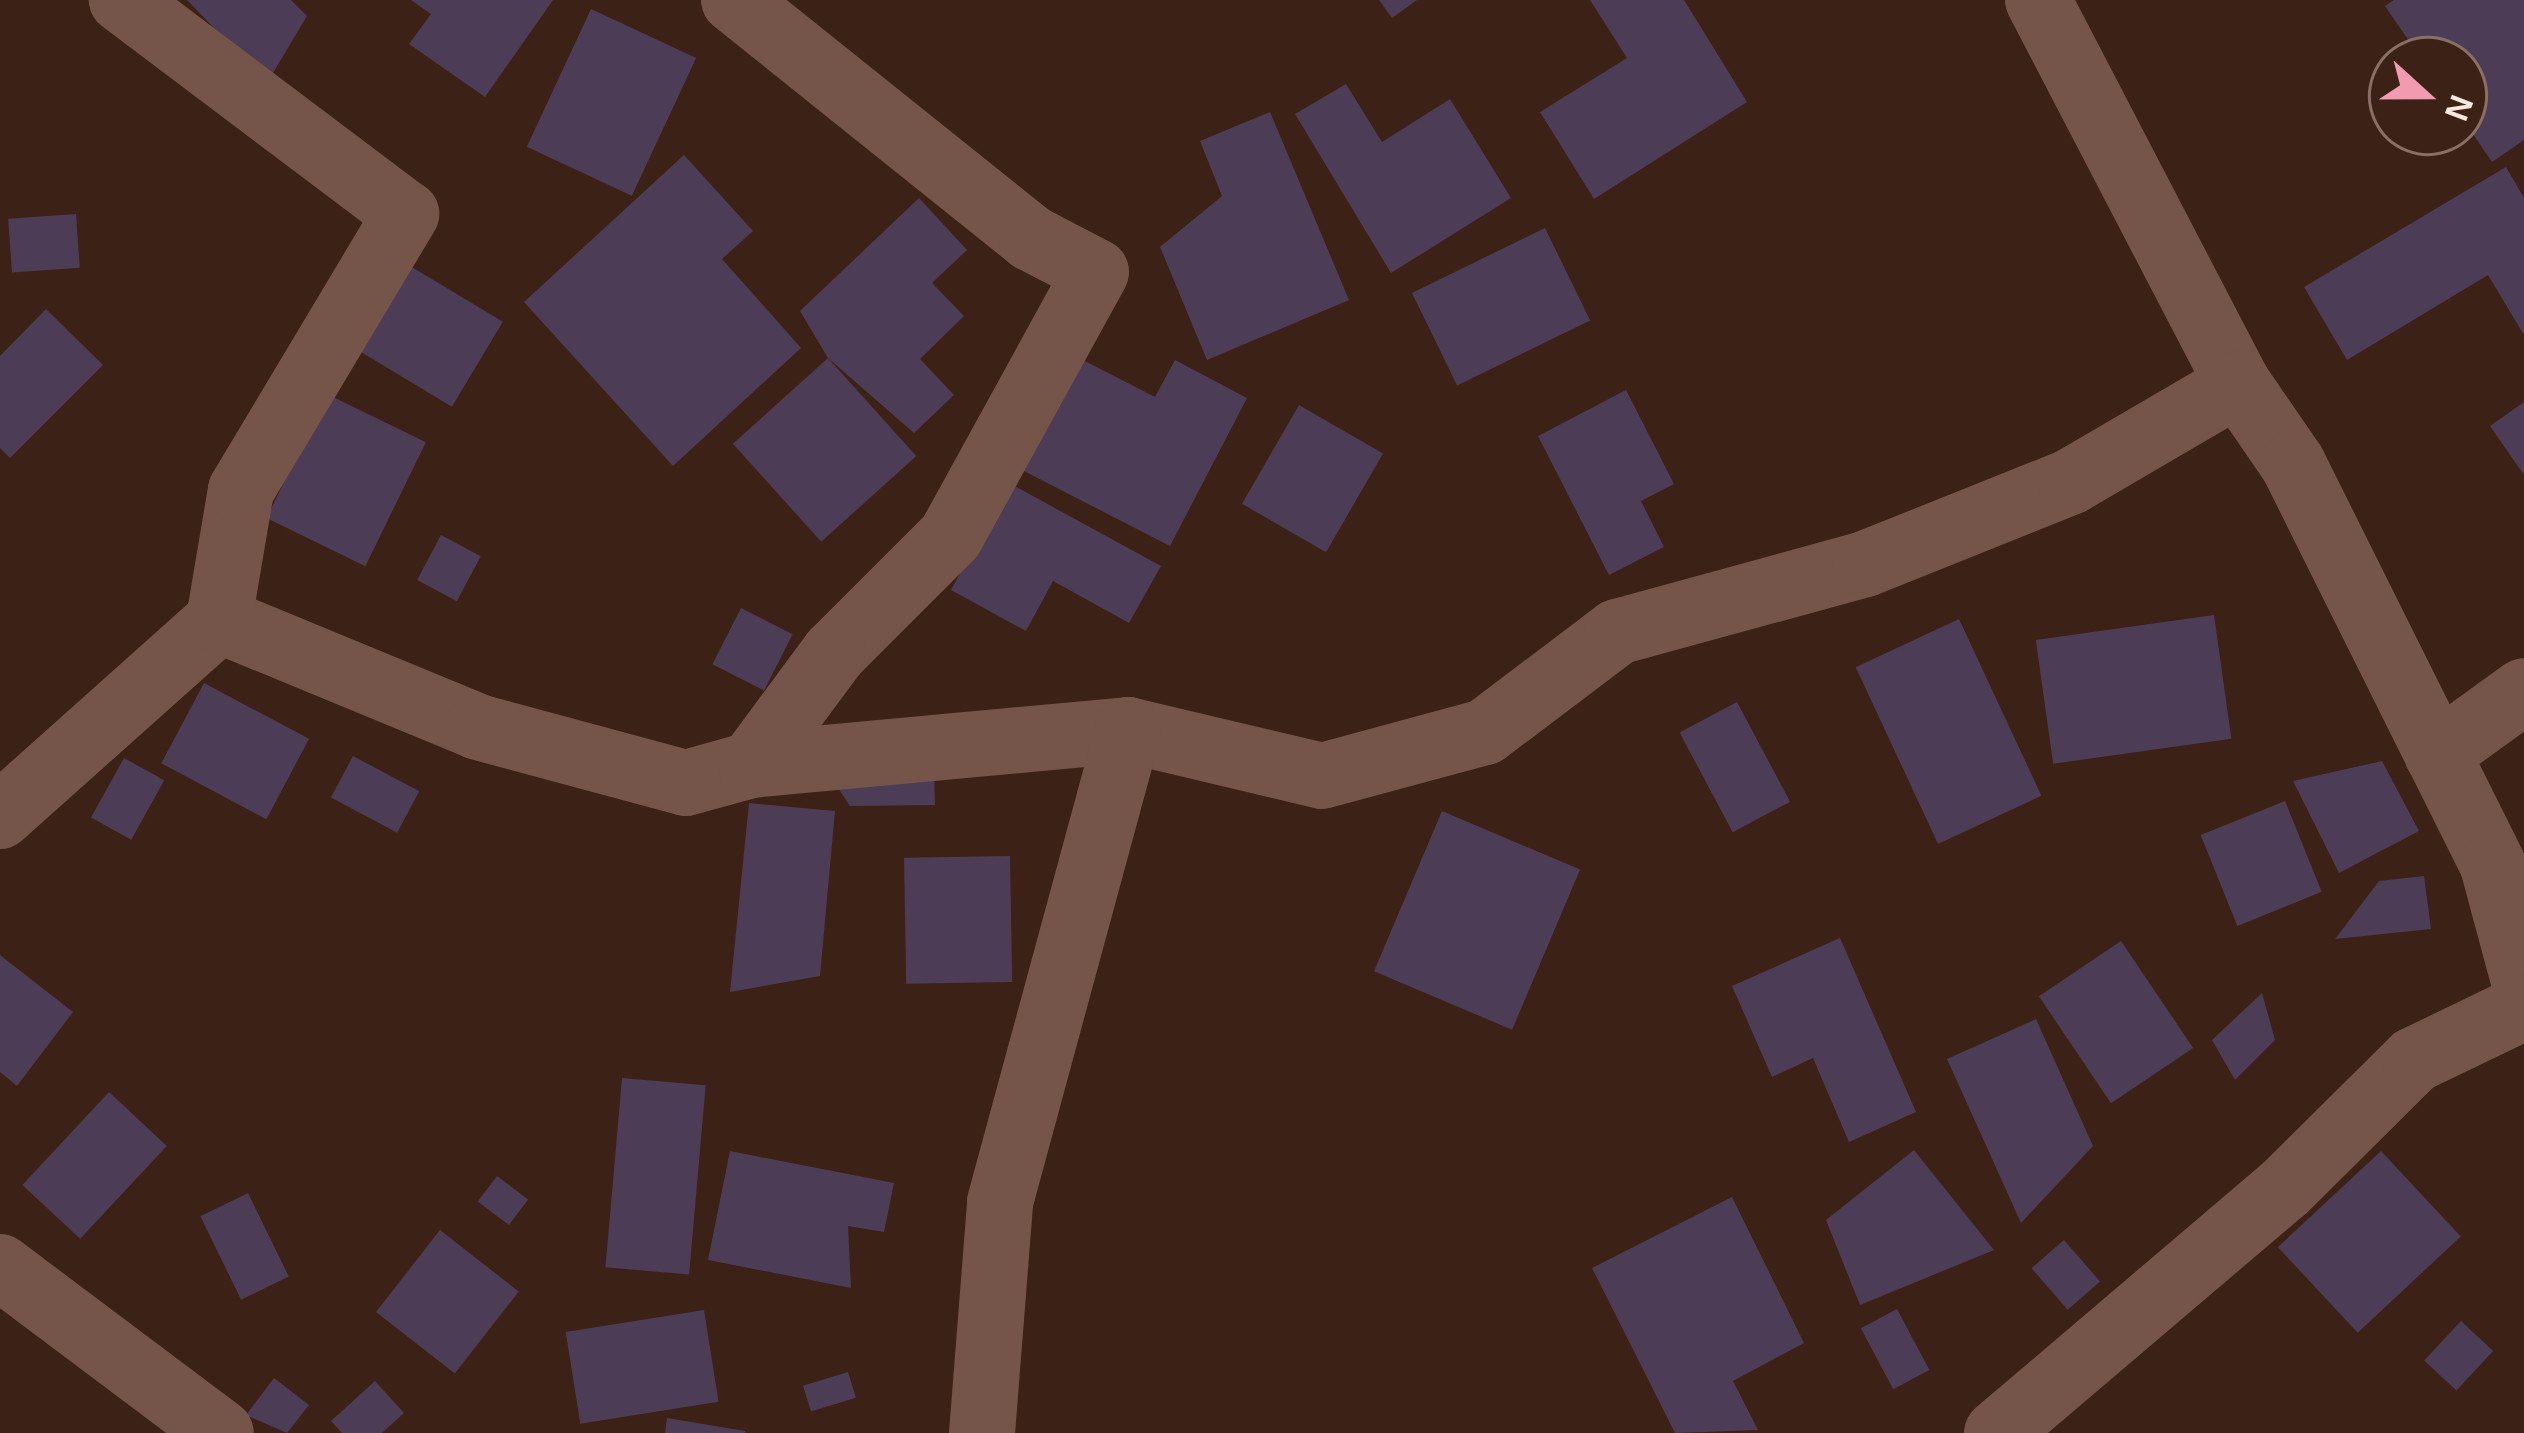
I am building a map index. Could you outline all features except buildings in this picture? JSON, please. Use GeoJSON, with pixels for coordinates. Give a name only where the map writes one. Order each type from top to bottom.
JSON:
{"type":"FeatureCollection","features":[{"type":"Feature","properties":{"kind":"street"},"geometry":{"type":"LineString","coordinates":[[0,816],[219,620],[241,490],[406,214],[122,0]]}},
{"type":"Feature","properties":{"kind":"street"},"geometry":{"type":"LineString","coordinates":[[734,0],[1031,238],[1096,272],[951,536],[834,652],[751,766]]}},
{"type":"Feature","properties":{"kind":"street"},"geometry":{"type":"LineString","coordinates":[[2038,0],[2238,384],[2293,464],[2493,866],[2524,981]]}},
{"type":"Feature","properties":{"kind":"street"},"geometry":{"type":"LineString","coordinates":[[219,620],[498,733],[686,783],[751,766],[1128,730],[1322,776],[1485,732],[1617,632],[1865,564],[2049,491],[2238,384]]}},
{"type":"Feature","properties":{"kind":"street"},"geometry":{"type":"LineString","coordinates":[[2437,754],[2524,691]]}},
{"type":"Feature","properties":{"kind":"street"},"geometry":{"type":"LineString","coordinates":[[982,1433],[1000,1202],[1128,730]]}},
{"type":"Feature","properties":{"kind":"street"},"geometry":{"type":"LineString","coordinates":[[1997,1433],[2284,1190],[2414,1060],[2524,1007]]}},
{"type":"Feature","properties":{"kind":"street"},"geometry":{"type":"LineString","coordinates":[[0,1267],[221,1433]]}}]}
